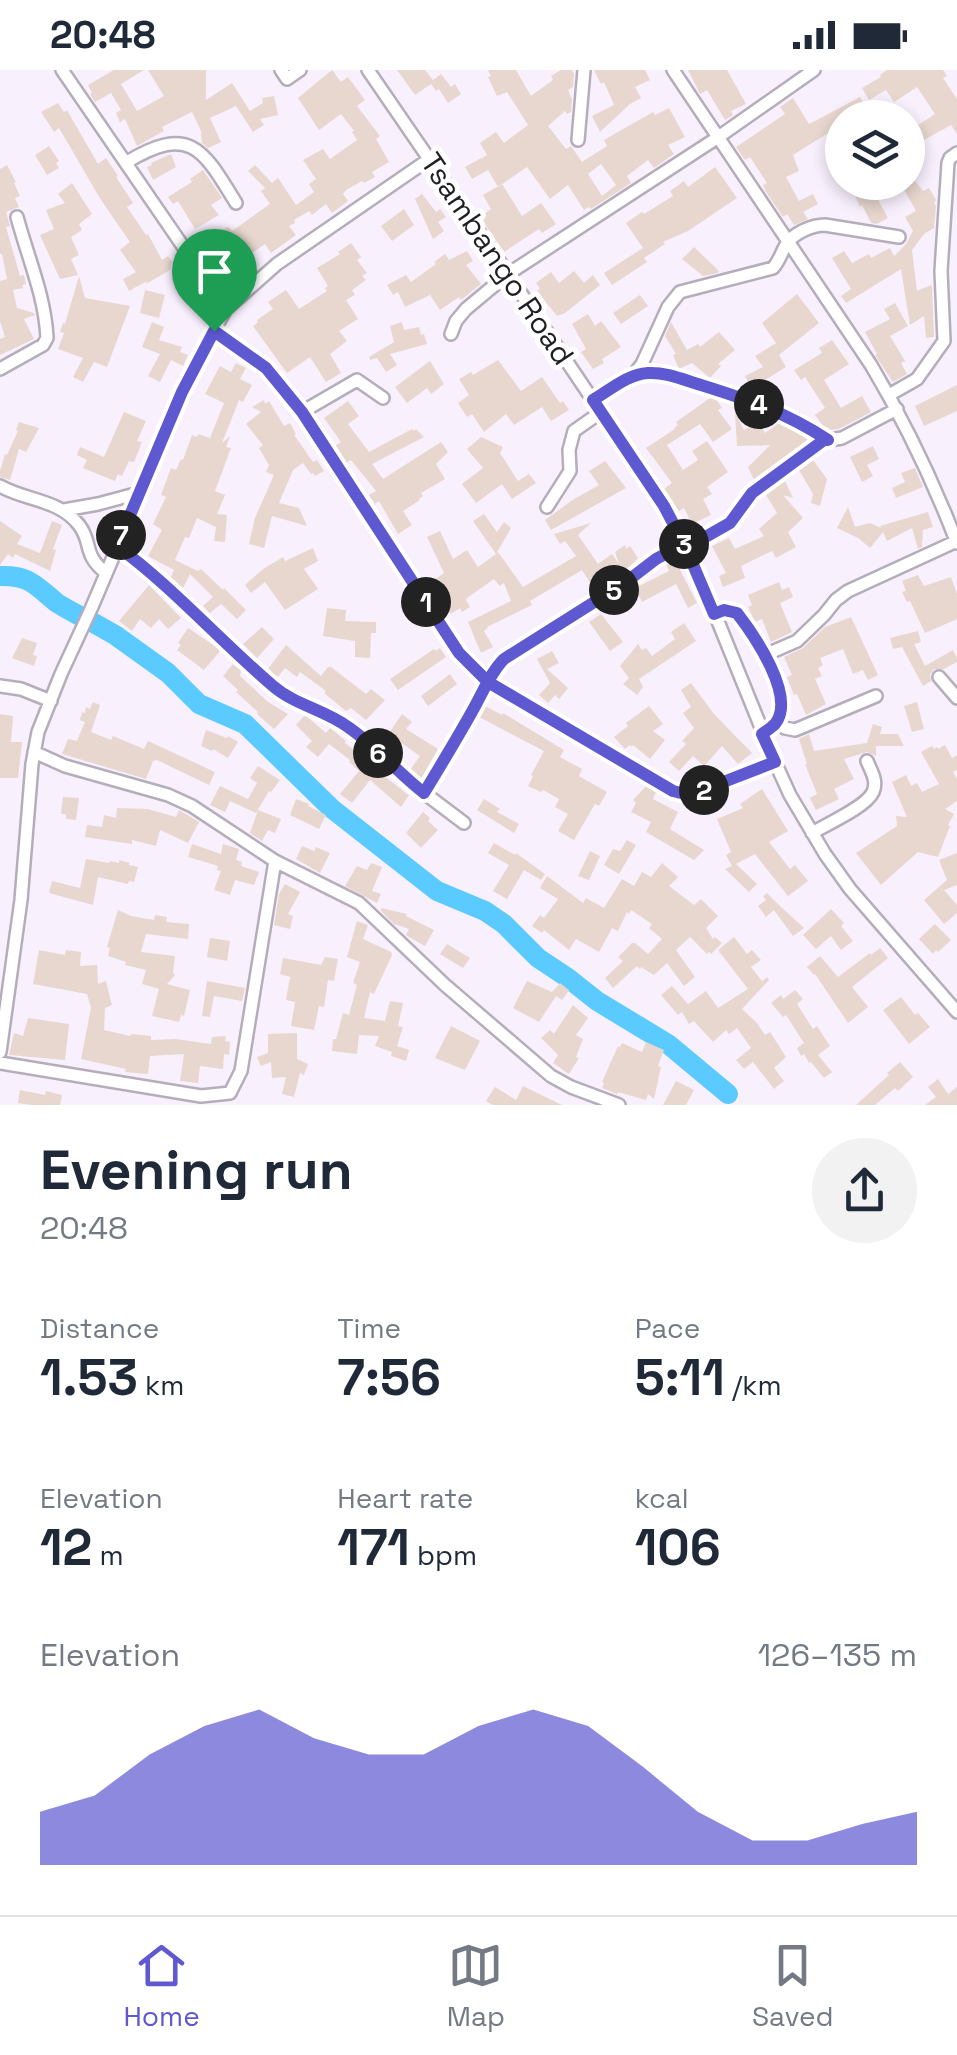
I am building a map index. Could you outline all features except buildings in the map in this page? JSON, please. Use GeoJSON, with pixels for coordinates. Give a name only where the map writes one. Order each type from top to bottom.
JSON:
{"type":"FeatureCollection","features":[{"type":"Feature","properties":{"kind":"street"},"geometry":{"type":"LineString","coordinates":[[62,70],[226,310]]}},
{"type":"Feature","properties":{"kind":"street"},"geometry":{"type":"LineString","coordinates":[[281,70],[287,79],[300,70]]}},
{"type":"Feature","properties":{"kind":"street","name":"Tsambango Road"},"geometry":{"type":"LineString","coordinates":[[368,70],[664,506],[685,546],[762,734],[812,833],[850,889],[957,1012]]}},
{"type":"Feature","properties":{"kind":"street"},"geometry":{"type":"LineString","coordinates":[[578,140],[584,70]]}},
{"type":"Feature","properties":{"kind":"street"},"geometry":{"type":"LineString","coordinates":[[672,70],[897,409],[922,457],[957,542],[848,592],[797,640],[765,655]]}},
{"type":"Feature","properties":{"kind":"street"},"geometry":{"type":"LineString","coordinates":[[450,334],[466,308],[508,274],[814,70]]}},
{"type":"Feature","properties":{"kind":"street"},"geometry":{"type":"LineString","coordinates":[[127,162],[151,148],[183,144],[198,150],[210,162],[236,203]]}},
{"type":"Feature","properties":{"kind":"street"},"geometry":{"type":"LineString","coordinates":[[889,396],[917,378],[944,341],[941,272],[948,164],[957,153]]}},
{"type":"Feature","properties":{"kind":"street"},"geometry":{"type":"LineString","coordinates":[[0,1052],[38,732],[182,392],[226,310],[277,264],[428,160]]}},
{"type":"Feature","properties":{"kind":"street"},"geometry":{"type":"LineString","coordinates":[[0,369],[42,345],[47,338],[42,292],[17,217]]}},
{"type":"Feature","properties":{"kind":"street"},"geometry":{"type":"LineString","coordinates":[[632,377],[650,350],[673,299],[690,288],[764,272],[779,261],[787,242],[819,225],[899,237]]}},
{"type":"Feature","properties":{"kind":"street"},"geometry":{"type":"LineString","coordinates":[[214,331],[266,368],[302,412],[459,653],[488,682],[673,791],[695,793],[775,762]]}},
{"type":"Feature","properties":{"kind":"street"},"geometry":{"type":"LineString","coordinates":[[593,400],[632,377],[664,374],[782,412],[828,440]]}},
{"type":"Feature","properties":{"kind":"street"},"geometry":{"type":"LineString","coordinates":[[302,412],[357,380],[382,398]]}},
{"type":"Feature","properties":{"kind":"street"},"geometry":{"type":"LineString","coordinates":[[424,793],[504,659],[656,559],[730,523],[752,493],[824,440],[842,438],[897,409]]}},
{"type":"Feature","properties":{"kind":"street"},"geometry":{"type":"LineString","coordinates":[[547,507],[570,470],[568,450],[574,432],[601,412]]}},
{"type":"Feature","properties":{"kind":"street"},"geometry":{"type":"LineString","coordinates":[[0,486],[64,510],[78,524],[91,558],[106,573]]}},
{"type":"Feature","properties":{"kind":"street"},"geometry":{"type":"LineString","coordinates":[[64,510],[139,492]]}},
{"type":"Feature","properties":{"kind":"street"},"geometry":{"type":"LineString","coordinates":[[117,546],[167,586],[272,686],[348,726],[403,777],[464,823]]}},
{"type":"Feature","properties":{"kind":"street"},"geometry":{"type":"LineString","coordinates":[[714,614],[724,610],[737,613],[765,655],[780,690],[777,722],[762,734]]}},
{"type":"Feature","properties":{"kind":"street"},"geometry":{"type":"LineString","coordinates":[[939,677],[957,698]]}},
{"type":"Feature","properties":{"kind":"street"},"geometry":{"type":"LineString","coordinates":[[0,686],[51,701]]}},
{"type":"Feature","properties":{"kind":"street"},"geometry":{"type":"LineString","coordinates":[[777,722],[796,730],[876,696]]}},
{"type":"Feature","properties":{"kind":"street"},"geometry":{"type":"LineString","coordinates":[[34,752],[65,766],[192,806],[275,862],[359,903],[445,985],[551,1076],[596,1101],[619,1105]]}},
{"type":"Feature","properties":{"kind":"street"},"geometry":{"type":"LineString","coordinates":[[812,833],[865,802],[873,792],[875,779],[866,761]]}},
{"type":"Feature","properties":{"kind":"street"},"geometry":{"type":"LineString","coordinates":[[0,1063],[201,1096],[230,1094],[240,1071],[275,862]]}},
{"type":"Feature","properties":{"kind":"waterway"},"geometry":{"type":"LineString","coordinates":[[0,576],[26,580],[78,615]]}},
{"type":"Feature","properties":{"kind":"waterway"},"geometry":{"type":"LineString","coordinates":[[92,622],[168,673],[199,704],[245,724],[331,808],[437,891],[485,911],[504,924],[538,958],[597,1001],[668,1044],[728,1094]]}},
{"type":"Feature","properties":{"kind":"route"},"geometry":{"type":"LineString","coordinates":[[214,331],[182,392],[117,546],[167,586],[272,686],[348,726],[424,793],[463,729],[488,682],[497,666],[504,659],[656,559],[684,544],[686,548],[721,530],[767,480],[828,440],[782,412],[664,374],[632,377],[593,400],[664,506],[684,544],[700,577],[714,614],[724,610],[737,613],[765,655],[780,690],[777,722],[762,734],[775,762],[695,793],[673,791],[488,682],[459,653],[302,412],[266,368],[214,331]]}}]}
